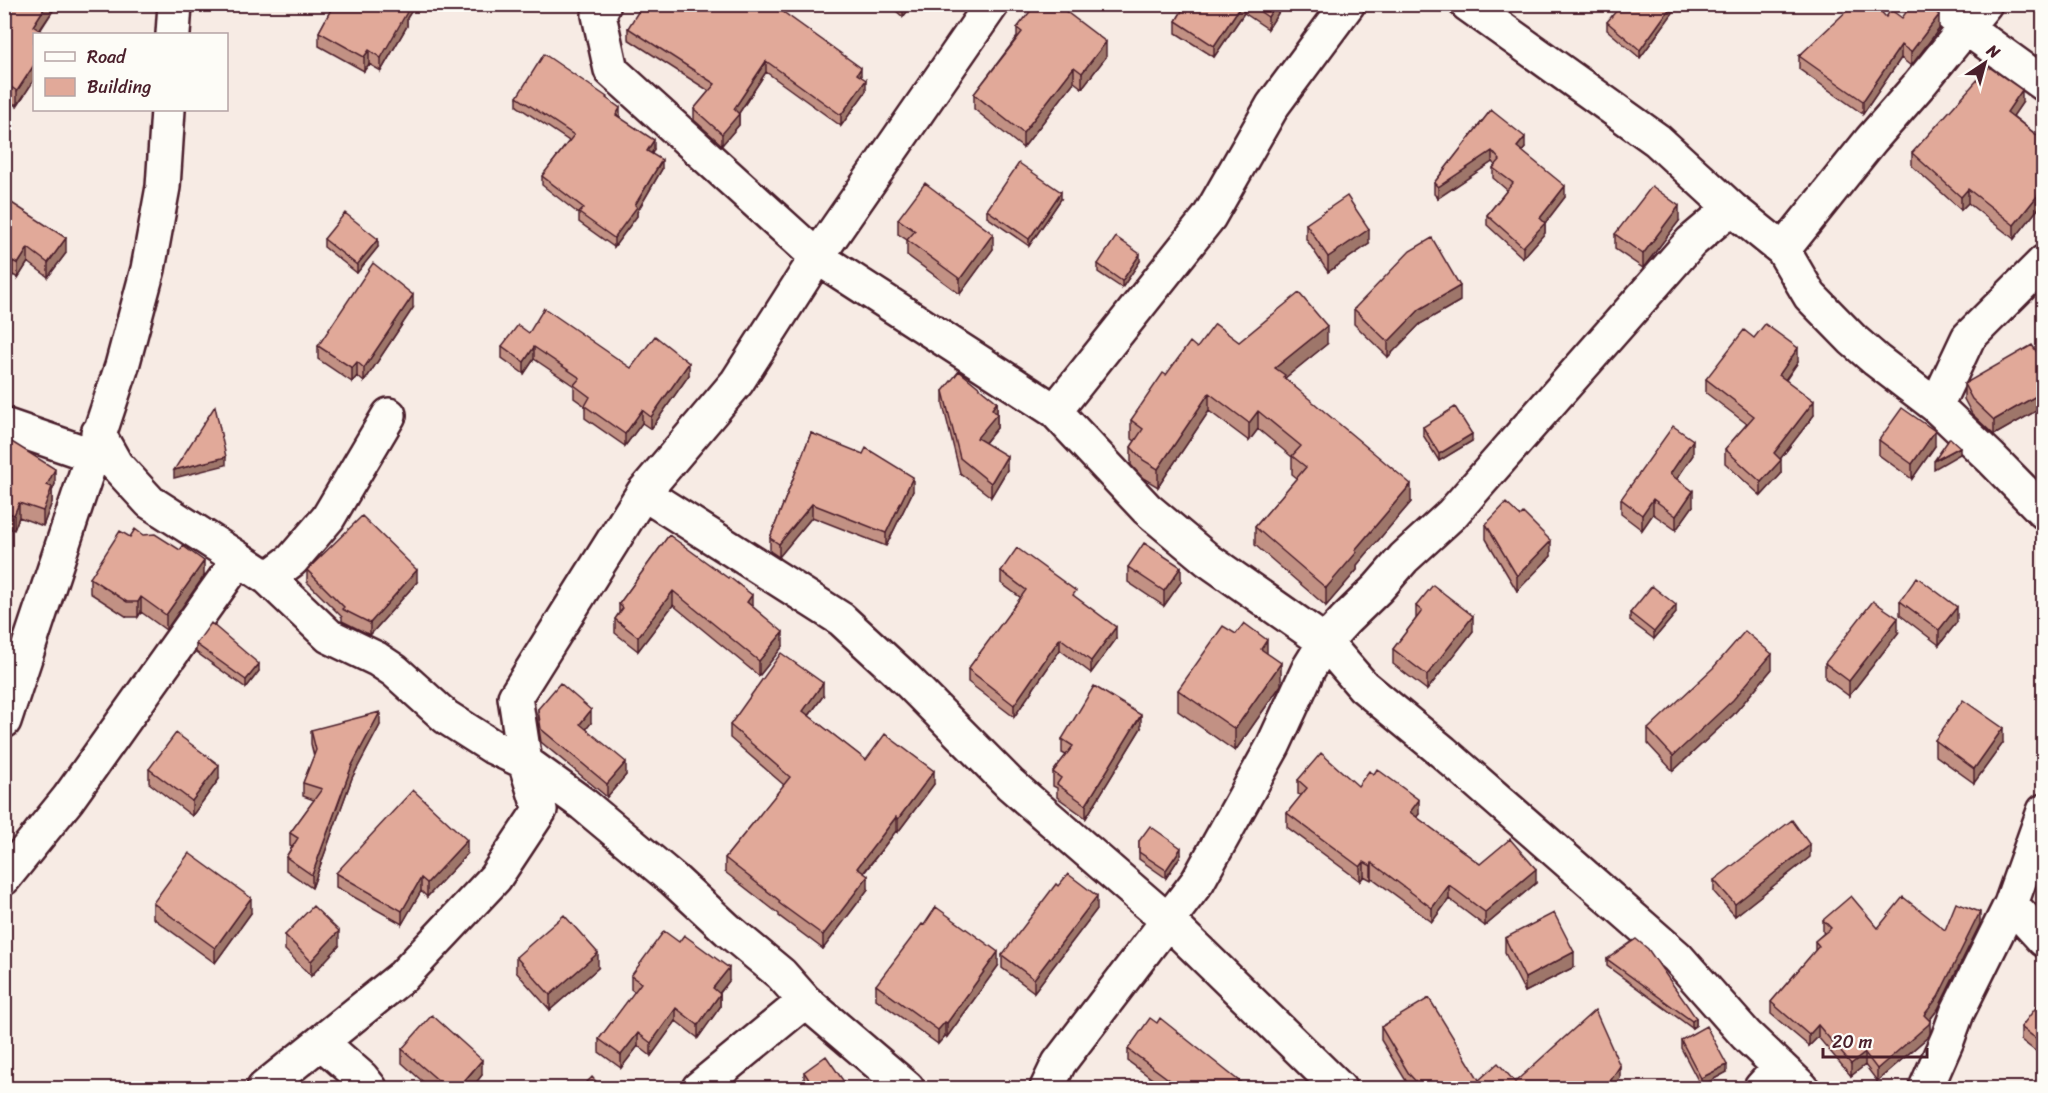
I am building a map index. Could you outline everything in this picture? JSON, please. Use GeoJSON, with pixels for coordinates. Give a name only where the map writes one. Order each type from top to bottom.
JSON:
{"type":"FeatureCollection","features":[{"type":"Feature","properties":{"kind":"street"},"geometry":{"type":"LineString","coordinates":[[173,33],[175,4]]}},
{"type":"Feature","properties":{"kind":"street"},"geometry":{"type":"LineString","coordinates":[[604,4],[599,15],[611,70],[817,257],[1054,411],[1147,509],[1208,560],[1325,642],[1364,686],[1443,752],[1677,957],[1746,1035],[1781,1081]]}},
{"type":"Feature","properties":{"kind":"street"},"geometry":{"type":"LineString","coordinates":[[264,1089],[403,976],[495,878],[540,810],[525,762],[515,697],[643,493],[737,382],[817,257],[992,4]]}},
{"type":"Feature","properties":{"kind":"street"},"geometry":{"type":"LineString","coordinates":[[1054,411],[1209,217],[1273,105],[1348,4]]}},
{"type":"Feature","properties":{"kind":"street"},"geometry":{"type":"LineString","coordinates":[[1467,4],[1657,140],[1731,208],[1784,250],[1810,296],[1853,340],[1936,406],[2043,512]]}},
{"type":"Feature","properties":{"kind":"street"},"geometry":{"type":"LineString","coordinates":[[1939,4],[1975,16],[2043,84]]}},
{"type":"Feature","properties":{"kind":"street"},"geometry":{"type":"LineString","coordinates":[[1784,250],[1871,140],[1975,16]]}},
{"type":"Feature","properties":{"kind":"street"},"geometry":{"type":"LineString","coordinates":[[4,721],[122,366],[148,269],[163,187],[168,111]]}},
{"type":"Feature","properties":{"kind":"street"},"geometry":{"type":"LineString","coordinates":[[1047,1089],[1059,1064],[1198,881],[1273,746],[1309,668],[1325,642],[1404,558],[1452,514],[1691,242],[1731,208]]}},
{"type":"Feature","properties":{"kind":"street"},"geometry":{"type":"LineString","coordinates":[[1936,406],[1968,338],[2043,262]]}},
{"type":"Feature","properties":{"kind":"street"},"geometry":{"type":"LineString","coordinates":[[268,578],[292,560],[328,518],[389,415]]}},
{"type":"Feature","properties":{"kind":"street"},"geometry":{"type":"LineString","coordinates":[[4,425],[95,444],[150,502],[268,578],[329,636],[386,665],[454,722],[493,747],[525,762],[583,804],[781,974],[804,1001],[907,1089]]}},
{"type":"Feature","properties":{"kind":"street"},"geometry":{"type":"LineString","coordinates":[[643,493],[841,619],[907,680],[1010,784],[1167,920],[1340,1089]]}},
{"type":"Feature","properties":{"kind":"street"},"geometry":{"type":"LineString","coordinates":[[4,878],[68,799],[238,559]]}},
{"type":"Feature","properties":{"kind":"street"},"geometry":{"type":"LineString","coordinates":[[1926,1089],[1961,1004],[2011,904],[2043,811]]}},
{"type":"Feature","properties":{"kind":"street"},"geometry":{"type":"LineString","coordinates":[[2011,904],[2043,940]]}},
{"type":"Feature","properties":{"kind":"street"},"geometry":{"type":"LineString","coordinates":[[699,1089],[804,1001]]}},
{"type":"Feature","properties":{"kind":"street"},"geometry":{"type":"LineString","coordinates":[[322,1043],[362,1078],[370,1089]]}},
{"type":"Feature","properties":{"kind":"building"},"geometry":{"type":"Polygon","coordinates":[[[4,4],[47,4],[33,26],[44,33],[33,33],[33,67],[17,91],[4,82],[4,4]]]}},
{"type":"Feature","properties":{"kind":"building"},"geometry":{"type":"Polygon","coordinates":[[[334,4],[407,4],[404,10],[407,12],[381,58],[369,50],[364,57],[319,32],[334,4]]]}},
{"type":"Feature","properties":{"kind":"building"},"geometry":{"type":"Polygon","coordinates":[[[643,4],[666,4],[668,6],[669,4],[772,4],[861,68],[857,74],[866,80],[841,115],[766,61],[734,109],[739,114],[722,134],[694,109],[715,84],[628,28],[643,4]]]}},
{"type":"Feature","properties":{"kind":"building"},"geometry":{"type":"Polygon","coordinates":[[[1036,4],[1056,4],[1106,42],[1082,73],[1074,67],[1023,133],[974,94],[1022,32],[1017,28],[1036,4]]]}},
{"type":"Feature","properties":{"kind":"building"},"geometry":{"type":"Polygon","coordinates":[[[1186,4],[1242,4],[1214,46],[1176,21],[1186,4]]]}},
{"type":"Feature","properties":{"kind":"building"},"geometry":{"type":"Polygon","coordinates":[[[1249,4],[1276,4],[1268,17],[1249,4]]]}},
{"type":"Feature","properties":{"kind":"building"},"geometry":{"type":"Polygon","coordinates":[[[1622,4],[1673,4],[1640,50],[1607,22],[1622,4]]]}},
{"type":"Feature","properties":{"kind":"building"},"geometry":{"type":"Polygon","coordinates":[[[1854,4],[1874,4],[1886,17],[1891,10],[1902,18],[1912,4],[1926,4],[1939,15],[1911,52],[1901,45],[1863,101],[1799,56],[1854,4]]]}},
{"type":"Feature","properties":{"kind":"building"},"geometry":{"type":"Polygon","coordinates":[[[544,54],[620,108],[616,115],[654,140],[647,151],[662,160],[635,205],[637,207],[614,238],[579,213],[584,208],[542,176],[574,135],[517,97],[544,54]]]}},
{"type":"Feature","properties":{"kind":"building"},"geometry":{"type":"Polygon","coordinates":[[[1989,67],[2022,90],[2007,112],[2043,140],[2043,191],[2014,225],[1968,189],[1961,197],[1912,153],[1989,67]]]}},
{"type":"Feature","properties":{"kind":"building"},"geometry":{"type":"Polygon","coordinates":[[[1491,110],[1525,137],[1517,147],[1565,186],[1540,218],[1545,223],[1523,247],[1487,215],[1513,183],[1493,168],[1500,160],[1492,151],[1438,187],[1434,183],[1491,110]]]}},
{"type":"Feature","properties":{"kind":"building"},"geometry":{"type":"Polygon","coordinates":[[[1019,163],[1061,192],[1029,239],[987,210],[1019,163]]]}},
{"type":"Feature","properties":{"kind":"building"},"geometry":{"type":"Polygon","coordinates":[[[925,183],[993,234],[960,279],[907,240],[915,231],[898,219],[925,183]]]}},
{"type":"Feature","properties":{"kind":"building"},"geometry":{"type":"Polygon","coordinates":[[[1652,186],[1679,206],[1643,254],[1615,234],[1652,186]]]}},
{"type":"Feature","properties":{"kind":"building"},"geometry":{"type":"Polygon","coordinates":[[[1347,196],[1369,229],[1328,257],[1306,224],[1347,196]]]}},
{"type":"Feature","properties":{"kind":"building"},"geometry":{"type":"Polygon","coordinates":[[[4,198],[66,238],[48,263],[28,248],[18,264],[13,261],[4,273],[4,198]]]}},
{"type":"Feature","properties":{"kind":"building"},"geometry":{"type":"Polygon","coordinates":[[[345,213],[378,239],[357,265],[324,239],[345,213]]]}},
{"type":"Feature","properties":{"kind":"building"},"geometry":{"type":"Polygon","coordinates":[[[1116,237],[1140,254],[1122,281],[1098,264],[1116,237]]]}},
{"type":"Feature","properties":{"kind":"building"},"geometry":{"type":"Polygon","coordinates":[[[1432,238],[1460,286],[1420,309],[1388,342],[1354,309],[1410,251],[1432,238]]]}},
{"type":"Feature","properties":{"kind":"building"},"geometry":{"type":"Polygon","coordinates":[[[373,263],[413,295],[364,368],[357,362],[352,368],[318,346],[373,263]]]}},
{"type":"Feature","properties":{"kind":"building"},"geometry":{"type":"Polygon","coordinates":[[[1299,293],[1327,326],[1275,368],[1411,484],[1326,588],[1255,527],[1306,467],[1292,456],[1301,446],[1258,411],[1249,423],[1209,393],[1158,469],[1143,460],[1131,447],[1143,429],[1131,420],[1163,373],[1166,375],[1190,342],[1197,348],[1215,324],[1239,342],[1299,293]]]}},
{"type":"Feature","properties":{"kind":"building"},"geometry":{"type":"Polygon","coordinates":[[[544,308],[631,368],[655,336],[689,363],[651,417],[642,410],[625,434],[585,406],[590,397],[574,385],[580,378],[534,347],[524,362],[502,346],[518,325],[529,333],[544,308]]]}},
{"type":"Feature","properties":{"kind":"building"},"geometry":{"type":"Polygon","coordinates":[[[1765,324],[1798,348],[1779,375],[1814,401],[1774,453],[1781,460],[1761,482],[1725,449],[1754,416],[1706,379],[1744,330],[1754,338],[1765,324]]]}},
{"type":"Feature","properties":{"kind":"building"},"geometry":{"type":"Polygon","coordinates":[[[2032,345],[2043,361],[2043,392],[1994,420],[1972,399],[1964,384],[2032,345]]]}},
{"type":"Feature","properties":{"kind":"building"},"geometry":{"type":"Polygon","coordinates":[[[959,371],[997,402],[992,409],[997,414],[977,438],[1007,456],[991,483],[960,458],[943,391],[959,371]]]}},
{"type":"Feature","properties":{"kind":"building"},"geometry":{"type":"Polygon","coordinates":[[[215,406],[226,457],[174,470],[215,406]]]}},
{"type":"Feature","properties":{"kind":"building"},"geometry":{"type":"Polygon","coordinates":[[[1455,407],[1472,434],[1439,454],[1423,427],[1455,407]]]}},
{"type":"Feature","properties":{"kind":"building"},"geometry":{"type":"Polygon","coordinates":[[[1902,408],[1935,431],[1912,464],[1879,440],[1902,408]]]}},
{"type":"Feature","properties":{"kind":"building"},"geometry":{"type":"Polygon","coordinates":[[[1673,426],[1693,440],[1670,474],[1693,491],[1676,516],[1653,499],[1642,515],[1621,499],[1673,426]]]}},
{"type":"Feature","properties":{"kind":"building"},"geometry":{"type":"Polygon","coordinates":[[[811,433],[863,454],[866,448],[913,477],[886,533],[812,504],[779,544],[770,538],[811,433]]]}},
{"type":"Feature","properties":{"kind":"building"},"geometry":{"type":"Polygon","coordinates":[[[1950,438],[1960,447],[1934,461],[1950,438]]]}},
{"type":"Feature","properties":{"kind":"building"},"geometry":{"type":"Polygon","coordinates":[[[7,439],[55,469],[47,485],[52,487],[43,511],[19,503],[14,515],[4,511],[4,445],[7,439]]]}},
{"type":"Feature","properties":{"kind":"building"},"geometry":{"type":"Polygon","coordinates":[[[1506,503],[1520,516],[1523,513],[1551,541],[1517,576],[1486,524],[1506,503]]]}},
{"type":"Feature","properties":{"kind":"building"},"geometry":{"type":"Polygon","coordinates":[[[362,516],[417,570],[370,623],[342,609],[344,607],[307,570],[362,516]]]}},
{"type":"Feature","properties":{"kind":"building"},"geometry":{"type":"Polygon","coordinates":[[[135,529],[143,535],[155,534],[180,550],[183,546],[204,561],[166,615],[141,597],[138,602],[127,602],[90,578],[120,531],[130,537],[135,529]]]}},
{"type":"Feature","properties":{"kind":"building"},"geometry":{"type":"Polygon","coordinates":[[[669,535],[752,595],[747,602],[783,632],[759,661],[673,591],[638,637],[615,619],[623,608],[619,604],[669,535]]]}},
{"type":"Feature","properties":{"kind":"building"},"geometry":{"type":"Polygon","coordinates":[[[1144,543],[1181,567],[1164,591],[1128,567],[1144,543]]]}},
{"type":"Feature","properties":{"kind":"building"},"geometry":{"type":"Polygon","coordinates":[[[1017,548],[1076,591],[1073,595],[1116,627],[1091,661],[1060,638],[1014,705],[968,669],[1026,590],[1001,571],[1017,548]]]}},
{"type":"Feature","properties":{"kind":"building"},"geometry":{"type":"Polygon","coordinates":[[[1917,577],[1957,607],[1939,630],[1900,601],[1917,577]]]}},
{"type":"Feature","properties":{"kind":"building"},"geometry":{"type":"Polygon","coordinates":[[[1433,585],[1473,616],[1427,675],[1393,649],[1422,611],[1416,606],[1433,585]]]}},
{"type":"Feature","properties":{"kind":"building"},"geometry":{"type":"Polygon","coordinates":[[[1652,586],[1676,605],[1654,632],[1630,613],[1652,586]]]}},
{"type":"Feature","properties":{"kind":"building"},"geometry":{"type":"Polygon","coordinates":[[[1873,601],[1898,618],[1849,681],[1825,663],[1873,601]]]}},
{"type":"Feature","properties":{"kind":"building"},"geometry":{"type":"Polygon","coordinates":[[[211,623],[259,664],[246,680],[196,644],[211,623]]]}},
{"type":"Feature","properties":{"kind":"building"},"geometry":{"type":"Polygon","coordinates":[[[1244,623],[1267,640],[1261,649],[1281,663],[1235,729],[1178,690],[1223,626],[1236,634],[1244,623]]]}},
{"type":"Feature","properties":{"kind":"building"},"geometry":{"type":"Polygon","coordinates":[[[1745,631],[1772,654],[1733,700],[1673,756],[1648,729],[1713,668],[1745,631]]]}},
{"type":"Feature","properties":{"kind":"building"},"geometry":{"type":"Polygon","coordinates":[[[781,653],[823,683],[803,711],[866,760],[885,734],[934,771],[857,868],[868,876],[823,935],[779,903],[780,901],[725,858],[790,777],[730,725],[781,653]]]}},
{"type":"Feature","properties":{"kind":"building"},"geometry":{"type":"Polygon","coordinates":[[[560,683],[591,710],[580,724],[626,762],[607,784],[541,729],[538,709],[560,683]]]}},
{"type":"Feature","properties":{"kind":"building"},"geometry":{"type":"Polygon","coordinates":[[[1094,686],[1141,715],[1086,805],[1057,784],[1061,778],[1053,772],[1073,746],[1062,739],[1094,686]]]}},
{"type":"Feature","properties":{"kind":"building"},"geometry":{"type":"Polygon","coordinates":[[[1963,700],[2003,728],[1974,769],[1935,740],[1963,700]]]}},
{"type":"Feature","properties":{"kind":"building"},"geometry":{"type":"Polygon","coordinates":[[[380,712],[352,765],[312,875],[286,857],[298,838],[290,833],[322,789],[303,783],[316,750],[311,730],[380,712]]]}},
{"type":"Feature","properties":{"kind":"building"},"geometry":{"type":"Polygon","coordinates":[[[176,733],[219,765],[192,801],[149,769],[176,733]]]}},
{"type":"Feature","properties":{"kind":"building"},"geometry":{"type":"Polygon","coordinates":[[[1321,753],[1358,786],[1369,771],[1374,774],[1377,769],[1419,800],[1410,812],[1480,864],[1510,839],[1536,869],[1485,912],[1449,885],[1432,908],[1372,863],[1371,866],[1364,862],[1360,867],[1287,813],[1307,788],[1298,780],[1321,753]]]}},
{"type":"Feature","properties":{"kind":"building"},"geometry":{"type":"Polygon","coordinates":[[[413,790],[467,840],[427,883],[421,878],[402,911],[336,873],[413,790]]]}},
{"type":"Feature","properties":{"kind":"building"},"geometry":{"type":"Polygon","coordinates":[[[1792,820],[1810,845],[1735,904],[1714,880],[1792,820]]]}},
{"type":"Feature","properties":{"kind":"building"},"geometry":{"type":"Polygon","coordinates":[[[1150,826],[1181,848],[1166,870],[1139,852],[1139,841],[1150,826]]]}},
{"type":"Feature","properties":{"kind":"building"},"geometry":{"type":"Polygon","coordinates":[[[189,853],[251,898],[215,948],[153,903],[189,853]]]}},
{"type":"Feature","properties":{"kind":"building"},"geometry":{"type":"Polygon","coordinates":[[[1068,874],[1097,896],[1034,979],[1002,955],[1056,884],[1058,886],[1068,874]]]}},
{"type":"Feature","properties":{"kind":"building"},"geometry":{"type":"Polygon","coordinates":[[[1851,896],[1878,928],[1903,897],[1945,930],[1956,903],[1980,912],[1938,997],[1924,1015],[1930,1021],[1929,1024],[1877,1069],[1865,1053],[1851,1064],[1818,1025],[1809,1035],[1771,1002],[1819,946],[1815,941],[1831,928],[1823,920],[1851,896]]]}},
{"type":"Feature","properties":{"kind":"building"},"geometry":{"type":"Polygon","coordinates":[[[313,906],[339,931],[311,961],[285,935],[313,906]]]}},
{"type":"Feature","properties":{"kind":"building"},"geometry":{"type":"Polygon","coordinates":[[[936,907],[998,952],[947,1023],[945,1022],[938,1030],[876,985],[936,907]]]}},
{"type":"Feature","properties":{"kind":"building"},"geometry":{"type":"Polygon","coordinates":[[[1554,913],[1574,952],[1525,978],[1505,938],[1554,913]]]}},
{"type":"Feature","properties":{"kind":"building"},"geometry":{"type":"Polygon","coordinates":[[[564,915],[598,953],[550,995],[516,957],[564,915]]]}},
{"type":"Feature","properties":{"kind":"building"},"geometry":{"type":"Polygon","coordinates":[[[664,931],[679,942],[684,935],[729,968],[713,988],[720,994],[698,1025],[676,1008],[651,1043],[638,1033],[621,1055],[599,1039],[641,983],[631,976],[664,931]]]}},
{"type":"Feature","properties":{"kind":"building"},"geometry":{"type":"Polygon","coordinates":[[[1636,939],[1648,949],[1696,1018],[1692,1021],[1607,959],[1636,939]]]}},
{"type":"Feature","properties":{"kind":"building"},"geometry":{"type":"Polygon","coordinates":[[[1429,998],[1479,1080],[1498,1063],[1515,1082],[1595,1010],[1620,1066],[1605,1089],[1423,1089],[1409,1074],[1381,1027],[1429,998]]]}},
{"type":"Feature","properties":{"kind":"building"},"geometry":{"type":"Polygon","coordinates":[[[2041,1001],[2043,1002],[2043,1044],[2021,1027],[2041,1001]]]}},
{"type":"Feature","properties":{"kind":"building"},"geometry":{"type":"Polygon","coordinates":[[[432,1015],[482,1060],[458,1088],[447,1088],[402,1049],[432,1015]]]}},
{"type":"Feature","properties":{"kind":"building"},"geometry":{"type":"Polygon","coordinates":[[[1150,1018],[1157,1023],[1160,1018],[1249,1089],[1182,1089],[1128,1049],[1150,1018]]]}},
{"type":"Feature","properties":{"kind":"building"},"geometry":{"type":"Polygon","coordinates":[[[1706,1026],[1727,1065],[1701,1078],[1681,1040],[1706,1026]]]}},
{"type":"Feature","properties":{"kind":"building"},"geometry":{"type":"Polygon","coordinates":[[[826,1056],[849,1089],[815,1089],[804,1072],[826,1056]]]}},
{"type":"Feature","properties":{"kind":"building"},"geometry":{"type":"Polygon","coordinates":[[[592,1077],[603,1089],[580,1089],[592,1077]]]}}]}
